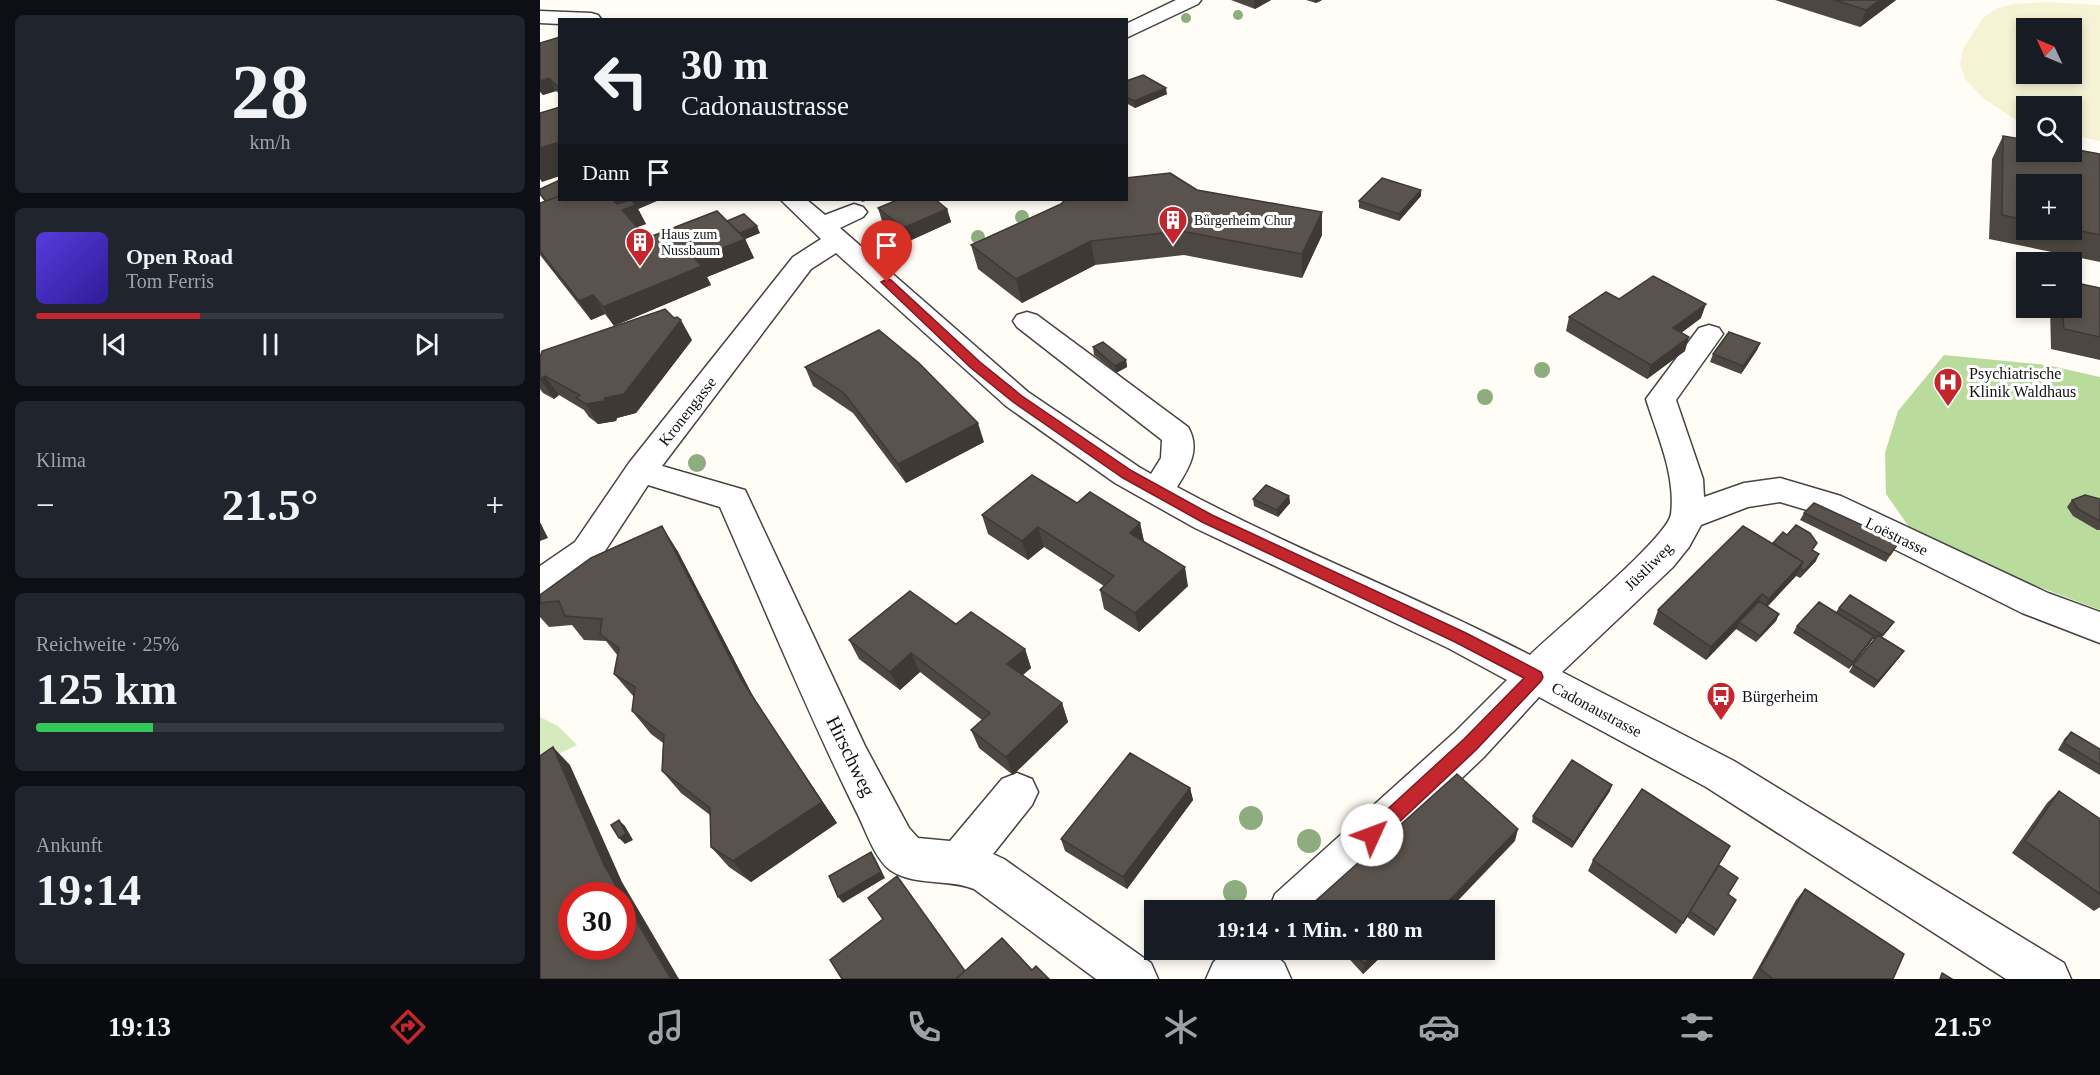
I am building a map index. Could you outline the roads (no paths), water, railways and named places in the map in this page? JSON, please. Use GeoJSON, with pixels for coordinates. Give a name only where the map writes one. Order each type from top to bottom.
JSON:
{"type":"FeatureCollection","features":[{"type":"Feature","properties":{"kind":"street"},"geometry":{"type":"LineString","coordinates":[[571,0],[590,18]]}},
{"type":"Feature","properties":{"kind":"street"},"geometry":{"type":"LineString","coordinates":[[1140,0],[1142,9],[1152,20]]}},
{"type":"Feature","properties":{"kind":"street"},"geometry":{"type":"LineString","coordinates":[[1128,31],[1191,0]]}},
{"type":"Feature","properties":{"kind":"street"},"geometry":{"type":"LineString","coordinates":[[540,17],[566,18]]}},
{"type":"Feature","properties":{"kind":"street","name":"Cadonaustrasse"},"geometry":{"type":"LineString","coordinates":[[795,201],[839,226],[976,365],[1017,399],[1128,475],[1207,519],[1461,637],[1720,774],[2048,979]]}},
{"type":"Feature","properties":{"kind":"street","name":"Kronengasse"},"geometry":{"type":"LineString","coordinates":[[540,585],[586,551],[640,471],[802,263],[820,250],[839,226]]}},
{"type":"Feature","properties":{"kind":"street"},"geometry":{"type":"LineString","coordinates":[[1027,321],[1178,435],[1180,449],[1178,457],[1156,492]]}},
{"type":"Feature","properties":{"kind":"street"},"geometry":{"type":"LineString","coordinates":[[1688,516],[1687,479],[1661,399],[1709,334]]}},
{"type":"Feature","properties":{"kind":"street","name":"Hirschweg"},"geometry":{"type":"LineString","coordinates":[[640,471],[733,499],[850,759],[894,842],[905,855],[925,861],[960,862],[989,874],[1134,979]]}},
{"type":"Feature","properties":{"kind":"street","name":"Loëstrasse"},"geometry":{"type":"LineString","coordinates":[[1688,516],[1744,495],[1780,490],[1841,508],[2035,603],[2100,627]]}},
{"type":"Feature","properties":{"kind":"street","name":"Jüstliweg"},"geometry":{"type":"LineString","coordinates":[[1302,900],[1470,744],[1567,642],[1661,557],[1677,538],[1688,516]]}},
{"type":"Feature","properties":{"kind":"street"},"geometry":{"type":"LineString","coordinates":[[960,862],[1017,792]]}},
{"type":"Feature","properties":{"kind":"place","name":"Bürgerheim Chur"},"geometry":{"type":"Point","coordinates":[1173,246]}},
{"type":"Feature","properties":{"kind":"place","name":"Haus zum Nussbaum"},"geometry":{"type":"Point","coordinates":[640,268]}},
{"type":"Feature","properties":{"kind":"place","name":"Psychiatrische Klinik Waldhaus"},"geometry":{"type":"Point","coordinates":[1948,408]}},
{"type":"Feature","properties":{"kind":"place","name":"Bürgerheim"},"geometry":{"type":"Point","coordinates":[1721,722]}}]}
